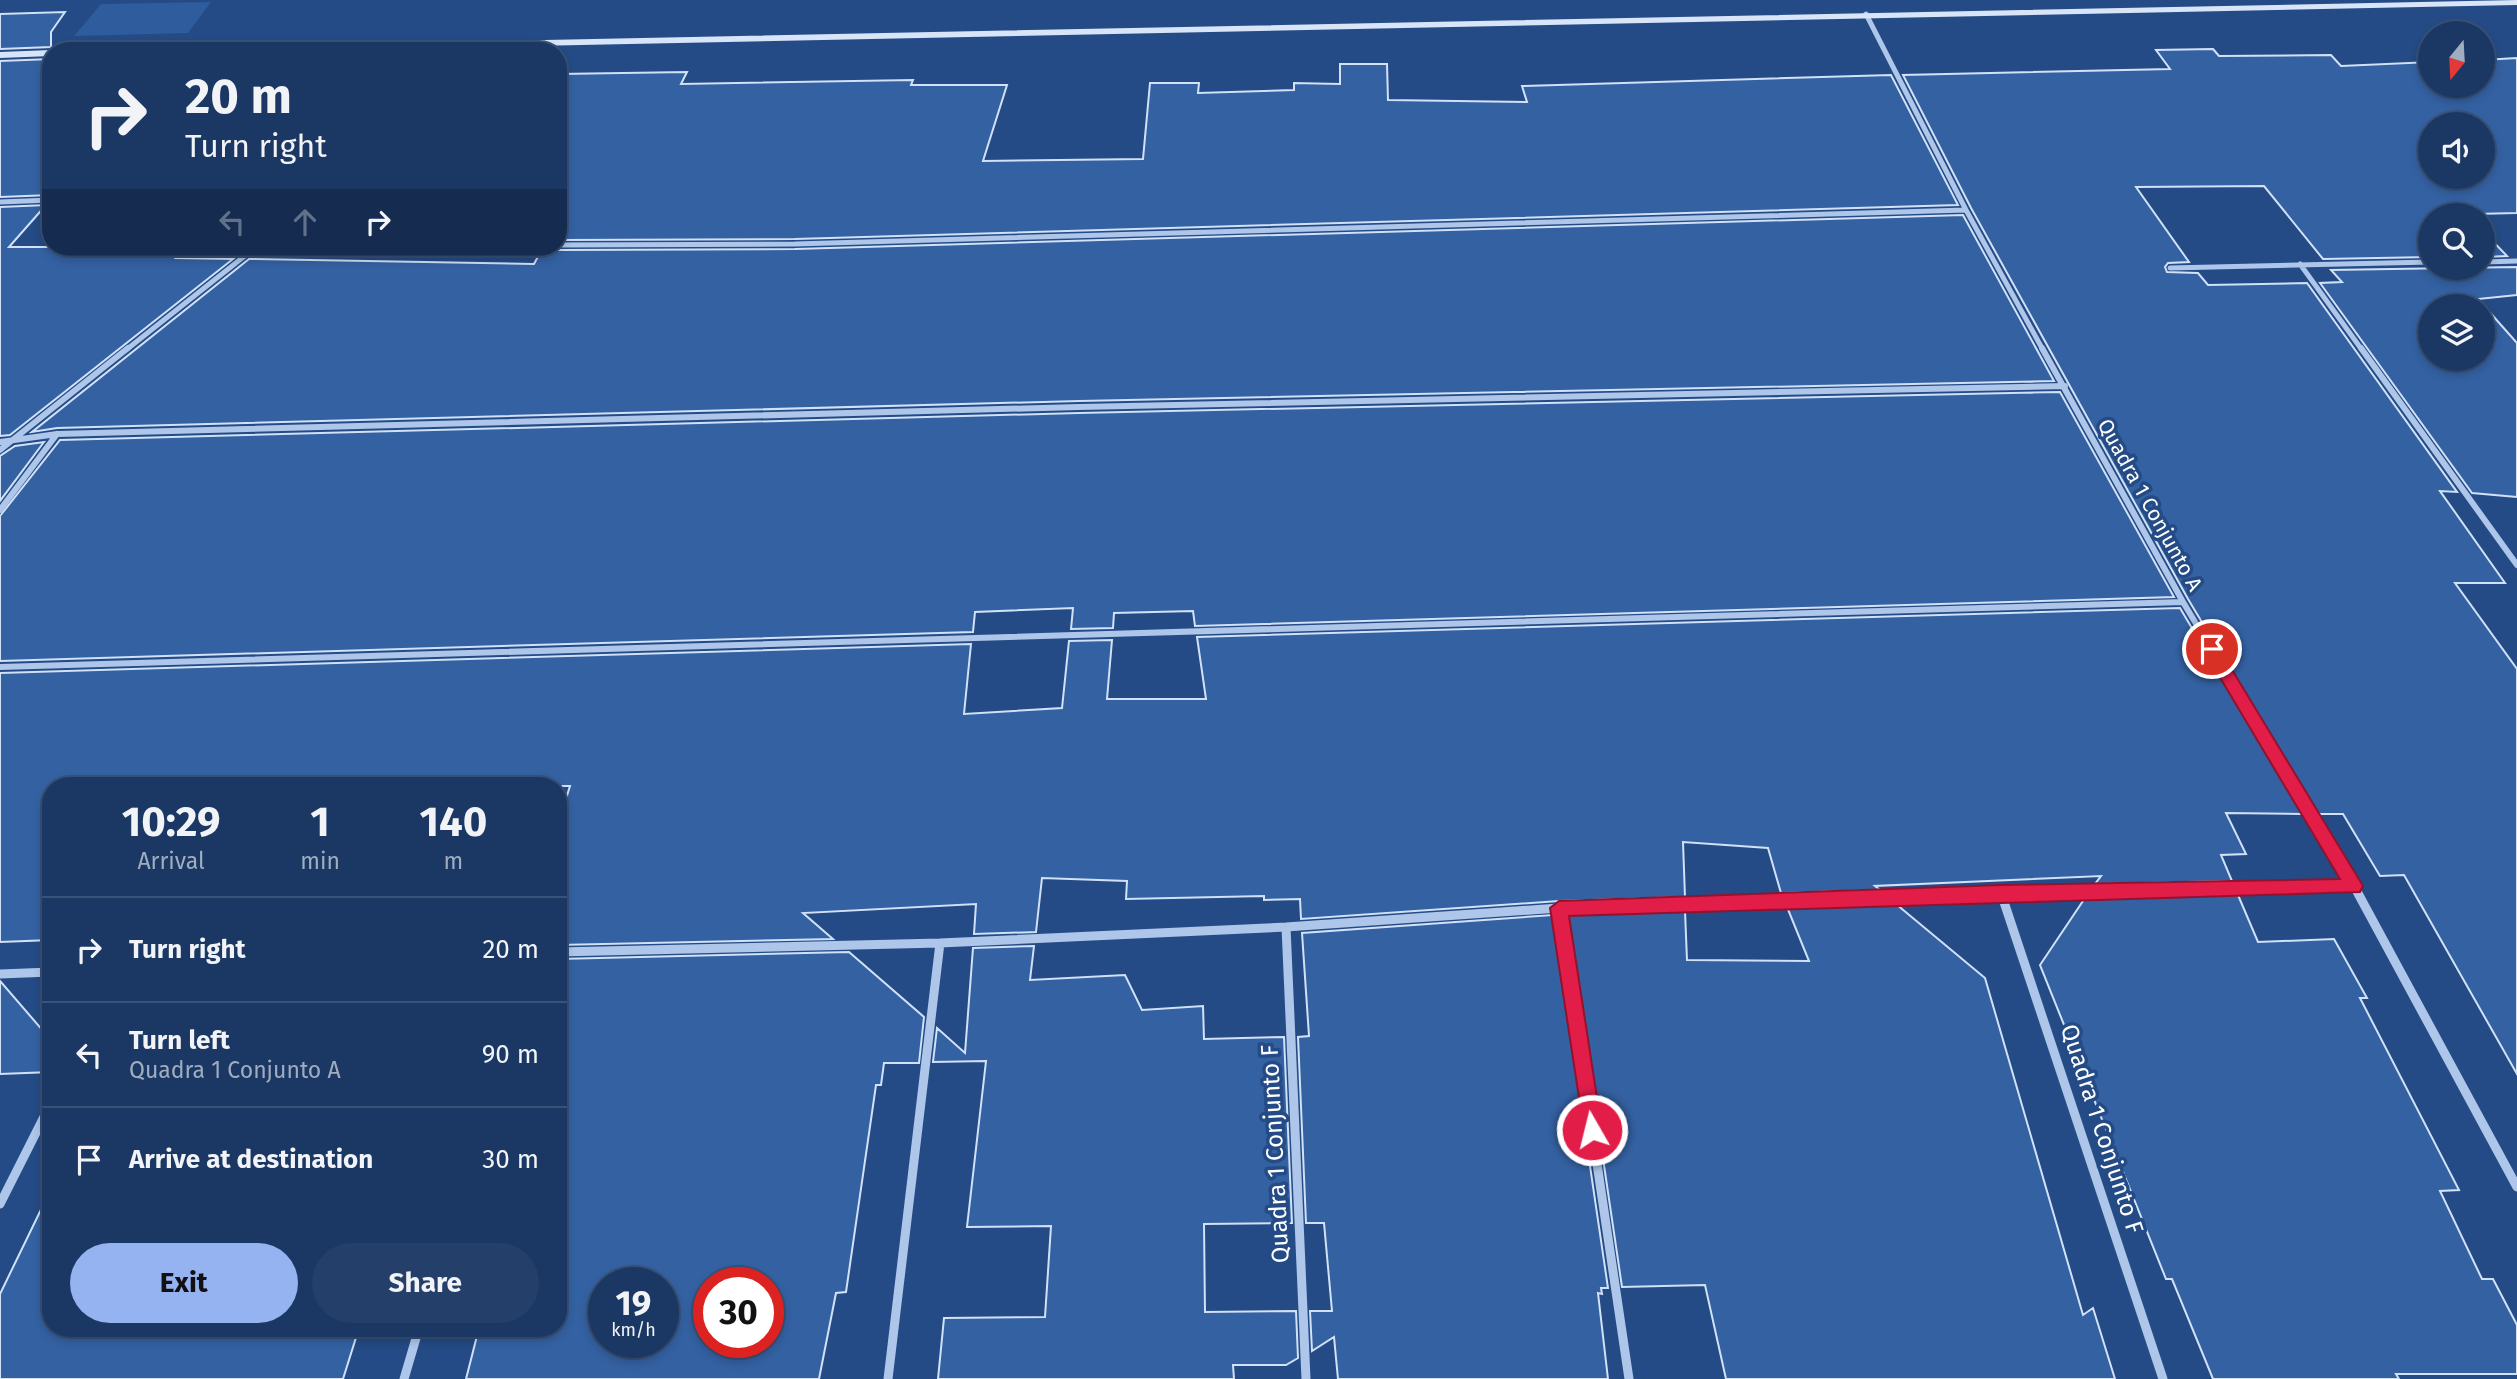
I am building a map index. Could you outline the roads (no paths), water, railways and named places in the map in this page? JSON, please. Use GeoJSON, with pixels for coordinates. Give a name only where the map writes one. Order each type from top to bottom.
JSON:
{"type":"FeatureCollection","features":[{"type":"Feature","properties":{"kind":"street"},"geometry":{"type":"LineString","coordinates":[[481,42],[2517,2]]}},
{"type":"Feature","properties":{"kind":"street","name":"Quadra 1 Conjunto A"},"geometry":{"type":"LineString","coordinates":[[1866,14],[1966,210],[2183,602],[2354,886],[2517,1187]]}},
{"type":"Feature","properties":{"kind":"street"},"geometry":{"type":"LineString","coordinates":[[0,55],[42,53]]}},
{"type":"Feature","properties":{"kind":"street"},"geometry":{"type":"LineString","coordinates":[[0,202],[42,200]]}},
{"type":"Feature","properties":{"kind":"street"},"geometry":{"type":"LineString","coordinates":[[567,245],[795,244],[1966,210]]}},
{"type":"Feature","properties":{"kind":"street"},"geometry":{"type":"LineString","coordinates":[[0,450],[245,256]]}},
{"type":"Feature","properties":{"kind":"street"},"geometry":{"type":"LineString","coordinates":[[2495,262],[2517,261]]}},
{"type":"Feature","properties":{"kind":"street"},"geometry":{"type":"LineString","coordinates":[[2170,268],[2418,262]]}},
{"type":"Feature","properties":{"kind":"street"},"geometry":{"type":"LineString","coordinates":[[2300,264],[2517,565]]}},
{"type":"Feature","properties":{"kind":"street"},"geometry":{"type":"LineString","coordinates":[[0,442],[57,434],[1107,406],[2065,386]]}},
{"type":"Feature","properties":{"kind":"street"},"geometry":{"type":"LineString","coordinates":[[0,510],[57,434]]}},
{"type":"Feature","properties":{"kind":"street"},"geometry":{"type":"LineString","coordinates":[[0,667],[2183,602]]}},
{"type":"Feature","properties":{"kind":"street"},"geometry":{"type":"LineString","coordinates":[[567,952],[940,943],[1286,927],[1559,908],[2001,893],[2354,886]]}},
{"type":"Feature","properties":{"kind":"street","name":"Quadra 1 Conjunto F"},"geometry":{"type":"LineString","coordinates":[[2001,893],[2163,1379]]}},
{"type":"Feature","properties":{"kind":"street"},"geometry":{"type":"LineString","coordinates":[[1559,908],[1629,1379]]}},
{"type":"Feature","properties":{"kind":"street","name":"Quadra 1 Conjunto F"},"geometry":{"type":"LineString","coordinates":[[1286,927],[1306,1379]]}},
{"type":"Feature","properties":{"kind":"street"},"geometry":{"type":"LineString","coordinates":[[888,1379],[940,943]]}},
{"type":"Feature","properties":{"kind":"street"},"geometry":{"type":"LineString","coordinates":[[0,974],[42,972]]}},
{"type":"Feature","properties":{"kind":"street"},"geometry":{"type":"LineString","coordinates":[[0,1204],[42,1121]]}},
{"type":"Feature","properties":{"kind":"street"},"geometry":{"type":"LineString","coordinates":[[404,1379],[416,1337]]}}]}
